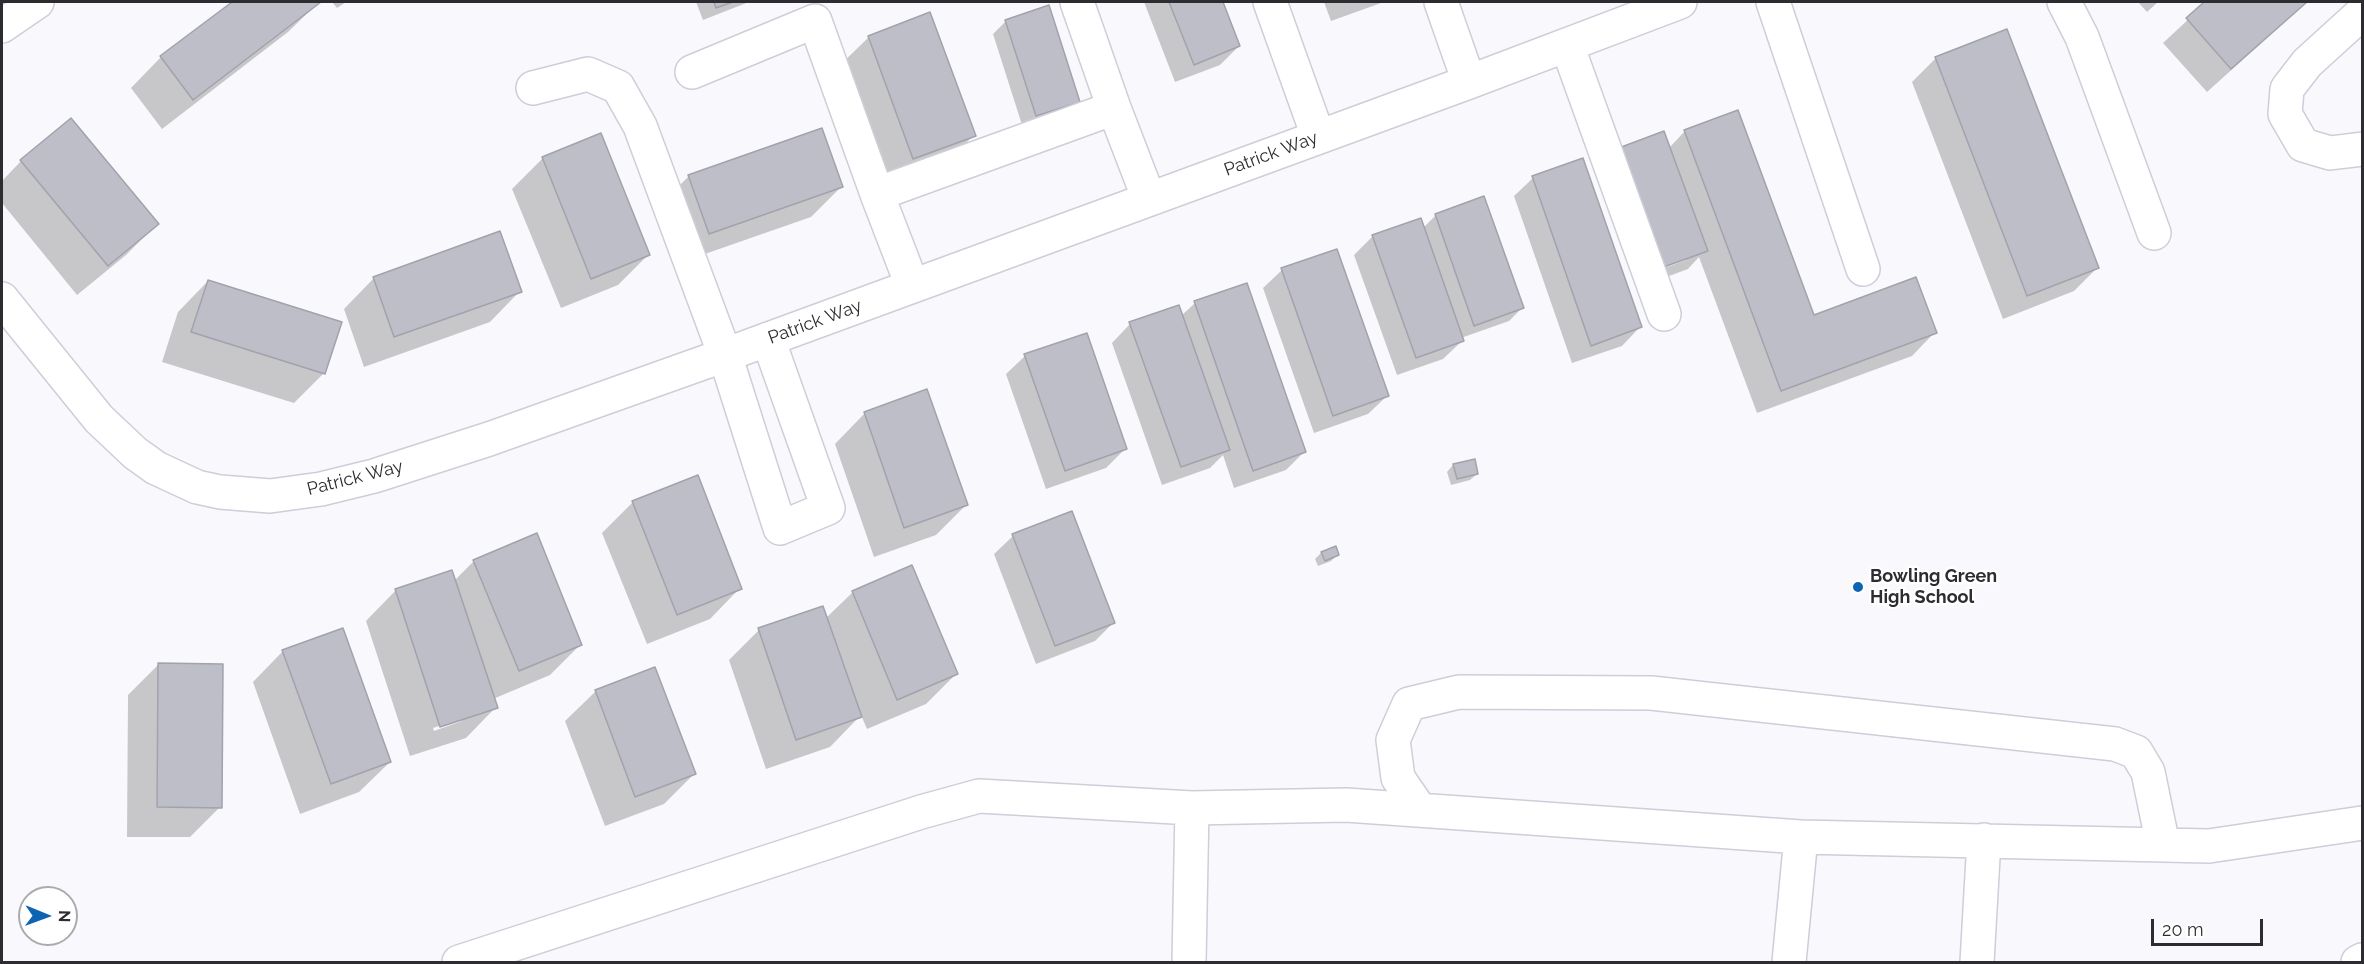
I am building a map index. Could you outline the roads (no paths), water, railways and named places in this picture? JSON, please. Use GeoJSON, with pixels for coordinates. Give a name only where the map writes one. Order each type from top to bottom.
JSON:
{"type":"FeatureCollection","features":[{"type":"Feature","properties":{"kind":"street"},"geometry":{"type":"LineString","coordinates":[[2,26],[37,2]]}},
{"type":"Feature","properties":{"kind":"street"},"geometry":{"type":"LineString","coordinates":[[1077,2],[1149,199]]}},
{"type":"Feature","properties":{"kind":"street"},"geometry":{"type":"LineString","coordinates":[[1270,2],[1318,136]]}},
{"type":"Feature","properties":{"kind":"street"},"geometry":{"type":"LineString","coordinates":[[1441,2],[1469,82]]}},
{"type":"Feature","properties":{"kind":"street","name":"Patrick Way"},"geometry":{"type":"LineString","coordinates":[[2,299],[99,419],[135,453],[156,468],[197,488],[220,492],[270,496],[321,489],[374,477],[489,439],[725,355],[1469,82],[1567,45],[1620,12],[1680,2]]}},
{"type":"Feature","properties":{"kind":"street"},"geometry":{"type":"LineString","coordinates":[[1773,2],[1863,269]]}},
{"type":"Feature","properties":{"kind":"street"},"geometry":{"type":"LineString","coordinates":[[2064,2],[2082,37],[2154,233]]}},
{"type":"Feature","properties":{"kind":"street"},"geometry":{"type":"LineString","coordinates":[[2362,13],[2307,63],[2287,89],[2284,114],[2303,145],[2330,153],[2362,149]]}},
{"type":"Feature","properties":{"kind":"street"},"geometry":{"type":"LineString","coordinates":[[692,72],[815,21],[912,285]]}},
{"type":"Feature","properties":{"kind":"street"},"geometry":{"type":"LineString","coordinates":[[1567,45],[1664,314]]}},
{"type":"Feature","properties":{"kind":"street"},"geometry":{"type":"LineString","coordinates":[[533,87],[588,74],[618,87],[640,126],[725,355],[780,528],[828,508],[768,339]]}},
{"type":"Feature","properties":{"kind":"street"},"geometry":{"type":"LineString","coordinates":[[877,194],[1114,108]]}},
{"type":"Feature","properties":{"kind":"street"},"geometry":{"type":"LineString","coordinates":[[1420,810],[1398,778],[1393,740],[1409,704],[1459,692],[1651,693],[2115,744],[2136,752],[2148,772],[2163,845]]}},
{"type":"Feature","properties":{"kind":"street"},"geometry":{"type":"LineString","coordinates":[[459,963],[910,816],[979,796],[1192,808],[1346,805],[1801,837],[2209,846],[2362,823]]}},
{"type":"Feature","properties":{"kind":"street"},"geometry":{"type":"LineString","coordinates":[[1189,963],[1192,808]]}},
{"type":"Feature","properties":{"kind":"street"},"geometry":{"type":"LineString","coordinates":[[1789,963],[1801,837]]}},
{"type":"Feature","properties":{"kind":"street"},"geometry":{"type":"LineString","coordinates":[[1977,963],[1984,840]]}},
{"type":"Feature","properties":{"kind":"street"},"geometry":{"type":"LineString","coordinates":[[2358,963],[2362,960]]}},
{"type":"Feature","properties":{"kind":"place","name":"Bowling Green High School"},"geometry":{"type":"Point","coordinates":[1858,587]}}]}
